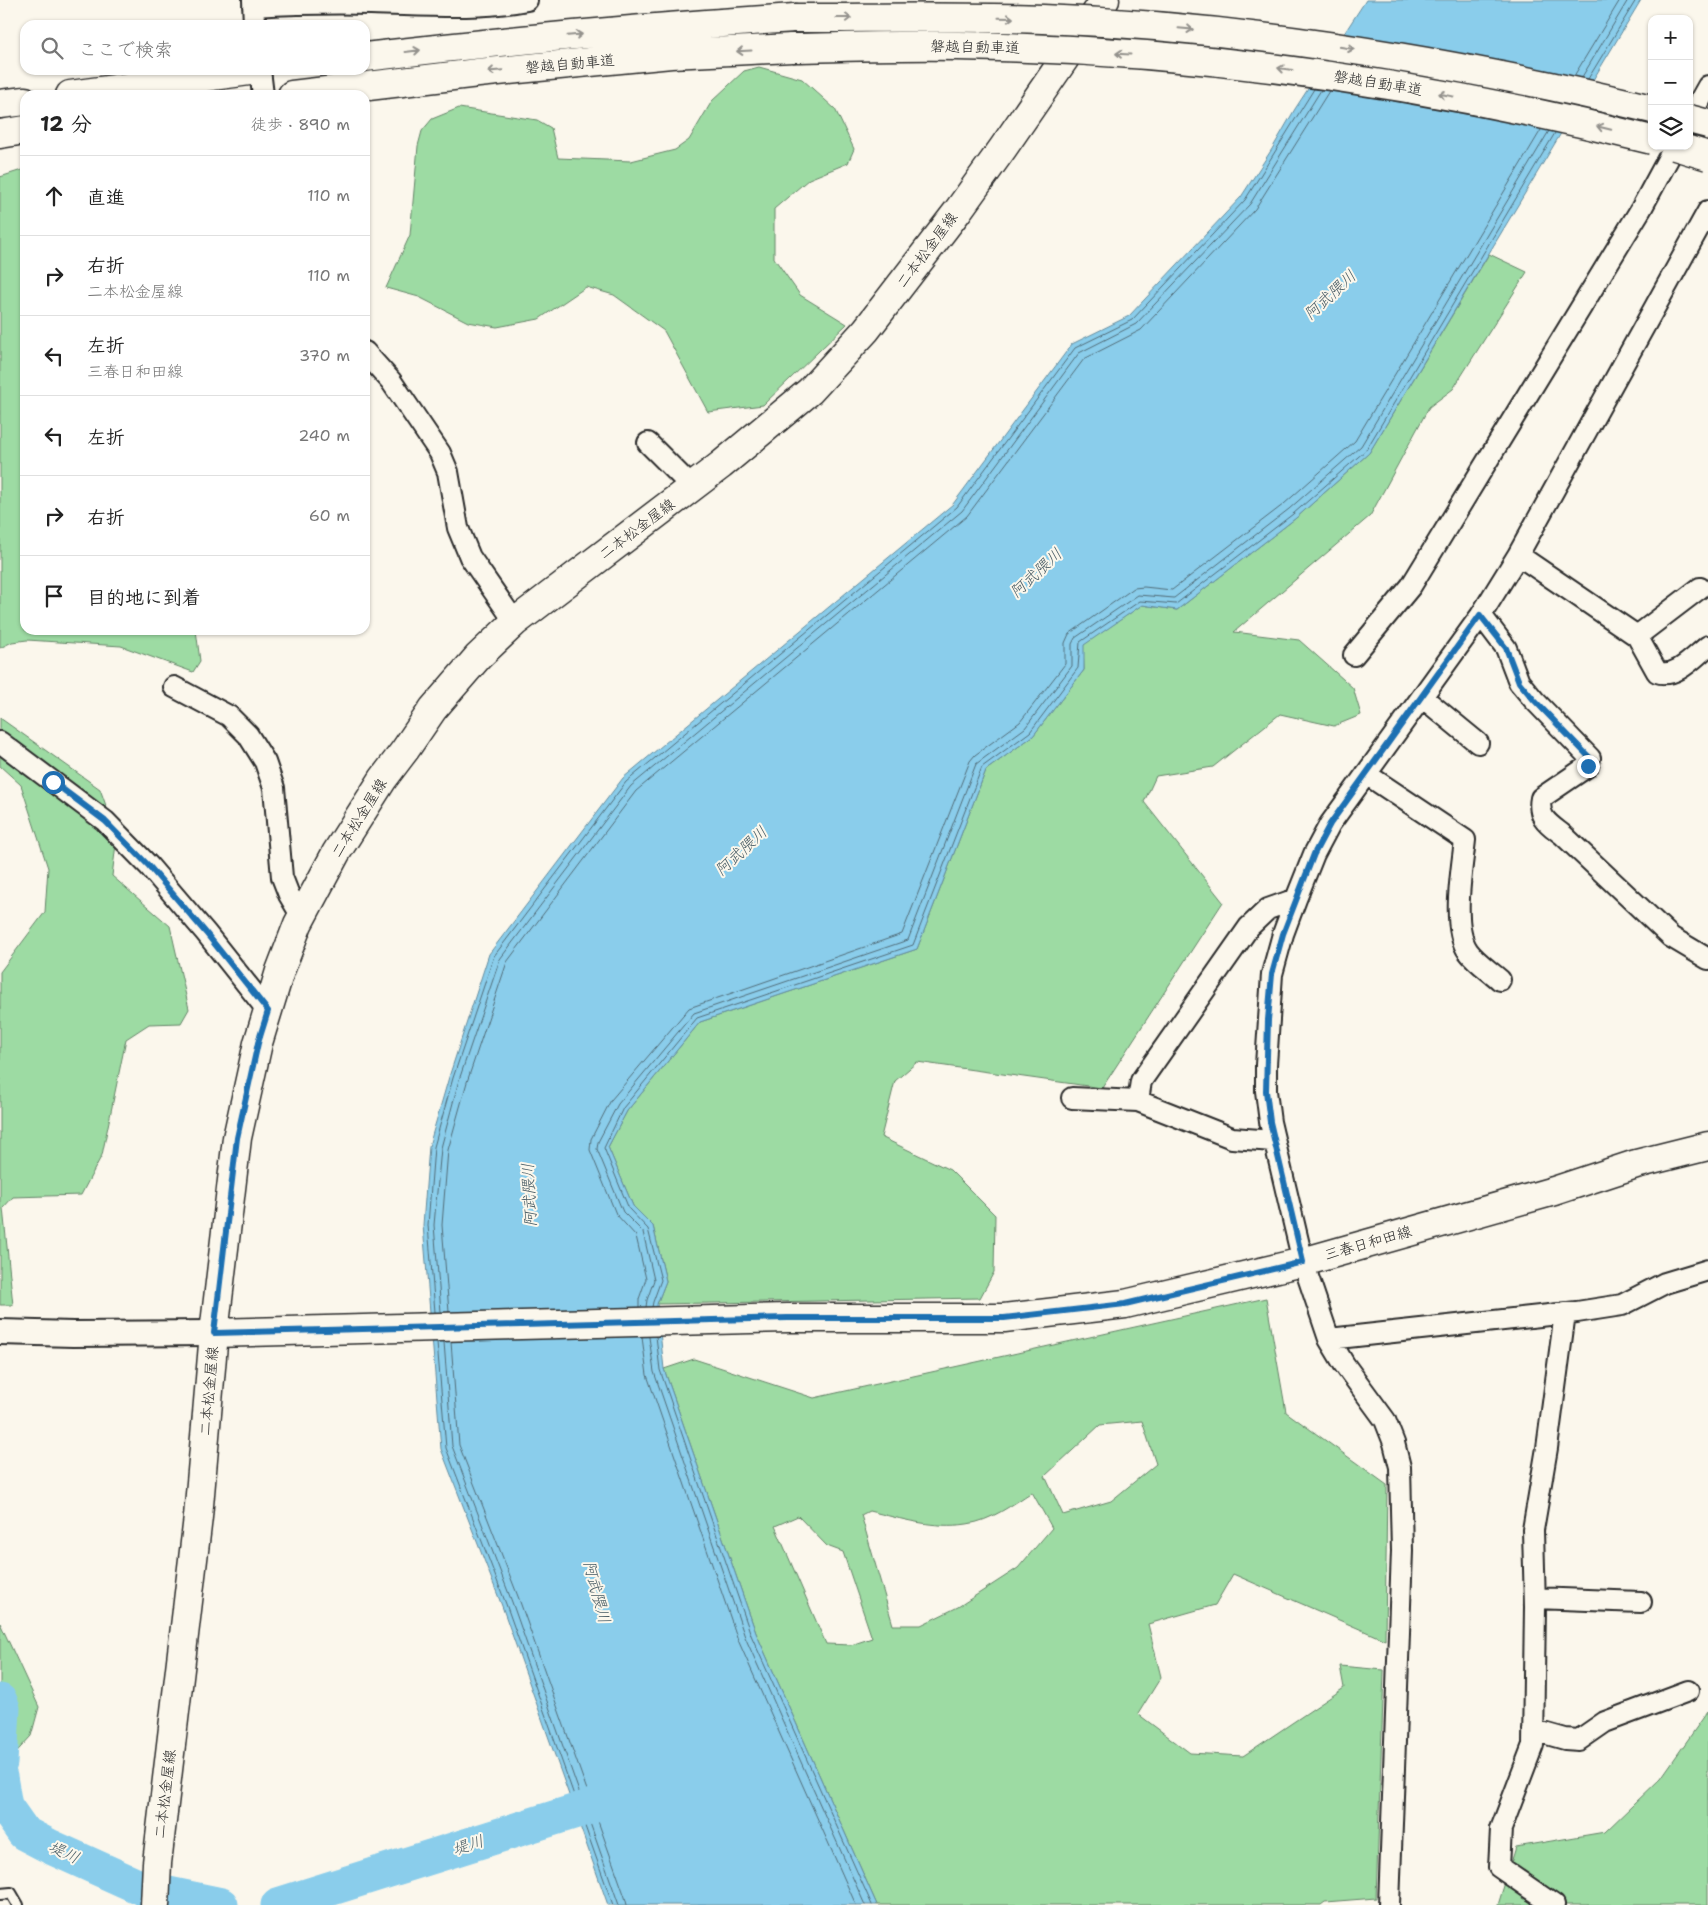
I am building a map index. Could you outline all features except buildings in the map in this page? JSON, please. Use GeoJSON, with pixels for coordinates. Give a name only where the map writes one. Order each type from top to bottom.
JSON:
{"type":"FeatureCollection","features":[{"type":"Feature","properties":{"kind":"main road","name":"二本松金屋線"},"geometry":{"type":"LineString","coordinates":[[155,1905],[157,1863],[198,1517],[214,1333],[237,1138],[258,1043],[280,971],[302,917],[336,853],[383,779],[433,709],[478,657],[515,622],[692,487],[810,391],[866,330],[1003,148],[1105,0]]}},
{"type":"Feature","properties":{"kind":"main road","name":"磐越自動車道"},"geometry":{"type":"LineString","coordinates":[[370,56],[622,30],[795,18],[1043,19],[1163,27],[1290,40],[1454,66],[1536,82],[1648,108]]}},
{"type":"Feature","properties":{"kind":"main road","name":"磐越自動車道"},"geometry":{"type":"LineString","coordinates":[[334,90],[478,73],[651,56],[792,48],[958,46],[1108,53],[1230,62],[1428,91],[1528,111],[1648,139]]}},
{"type":"Feature","properties":{"kind":"main road"},"geometry":{"type":"LineString","coordinates":[[108,90],[220,75]]}},
{"type":"Feature","properties":{"kind":"main road"},"geometry":{"type":"LineString","coordinates":[[0,104],[20,102]]}},
{"type":"Feature","properties":{"kind":"main road"},"geometry":{"type":"LineString","coordinates":[[1693,120],[1708,124]]}},
{"type":"Feature","properties":{"kind":"main road"},"geometry":{"type":"LineString","coordinates":[[0,134],[20,131]]}},
{"type":"Feature","properties":{"kind":"main road"},"geometry":{"type":"LineString","coordinates":[[1688,150],[1708,156]]}},
{"type":"Feature","properties":{"kind":"main road","name":"三春日和田線"},"geometry":{"type":"LineString","coordinates":[[214,1333],[813,1318],[1004,1318],[1047,1314],[1125,1304],[1303,1262],[1554,1191],[1636,1164],[1708,1146]]}},
{"type":"Feature","properties":{"kind":"street"},"geometry":{"type":"LineString","coordinates":[[253,14],[371,4],[503,5],[527,0]]}},
{"type":"Feature","properties":{"kind":"street"},"geometry":{"type":"LineString","coordinates":[[259,75],[261,90]]}},
{"type":"Feature","properties":{"kind":"street"},"geometry":{"type":"LineString","coordinates":[[1693,112],[1708,86]]}},
{"type":"Feature","properties":{"kind":"street"},"geometry":{"type":"LineString","coordinates":[[1354,654],[1411,586],[1641,210],[1673,150]]}},
{"type":"Feature","properties":{"kind":"street"},"geometry":{"type":"LineString","coordinates":[[1389,1905],[1402,1551],[1400,1467],[1394,1443],[1385,1420],[1329,1340],[1303,1262],[1274,1141],[1266,1091],[1272,974],[1283,934],[1296,899],[1314,854],[1330,824],[1480,615],[1518,555],[1708,210]]}},
{"type":"Feature","properties":{"kind":"street"},"geometry":{"type":"LineString","coordinates":[[370,358],[391,381],[440,453],[448,472],[458,528],[470,558],[515,622]]}},
{"type":"Feature","properties":{"kind":"street"},"geometry":{"type":"LineString","coordinates":[[648,443],[692,487]]}},
{"type":"Feature","properties":{"kind":"street"},"geometry":{"type":"LineString","coordinates":[[1518,555],[1637,636],[1657,672],[1664,675],[1675,672],[1708,646]]}},
{"type":"Feature","properties":{"kind":"street"},"geometry":{"type":"LineString","coordinates":[[1637,636],[1700,588]]}},
{"type":"Feature","properties":{"kind":"street"},"geometry":{"type":"LineString","coordinates":[[1480,615],[1506,648],[1519,682],[1590,758],[1588,766],[1541,798],[1540,811],[1546,822],[1563,835],[1671,936],[1708,959]]}},
{"type":"Feature","properties":{"kind":"street"},"geometry":{"type":"LineString","coordinates":[[174,687],[229,716],[248,735],[265,762],[274,788],[282,877],[289,895],[302,917]]}},
{"type":"Feature","properties":{"kind":"street"},"geometry":{"type":"LineString","coordinates":[[1422,697],[1478,743]]}},
{"type":"Feature","properties":{"kind":"street"},"geometry":{"type":"LineString","coordinates":[[0,742],[105,821],[149,866],[206,933],[268,1011]]}},
{"type":"Feature","properties":{"kind":"street"},"geometry":{"type":"LineString","coordinates":[[1366,774],[1465,840],[1459,909],[1459,925],[1462,939],[1469,952],[1500,980]]}},
{"type":"Feature","properties":{"kind":"street"},"geometry":{"type":"LineString","coordinates":[[1138,1101],[1140,1081],[1249,927],[1268,909],[1296,899]]}},
{"type":"Feature","properties":{"kind":"street"},"geometry":{"type":"LineString","coordinates":[[1072,1098],[1138,1101],[1232,1138],[1274,1141]]}},
{"type":"Feature","properties":{"kind":"street"},"geometry":{"type":"LineString","coordinates":[[1329,1340],[1622,1305],[1665,1283],[1708,1270]]}},
{"type":"Feature","properties":{"kind":"street"},"geometry":{"type":"LineString","coordinates":[[1554,1905],[1499,1866],[1500,1829],[1533,1745],[1535,1598],[1533,1530],[1547,1448],[1565,1313]]}},
{"type":"Feature","properties":{"kind":"street"},"geometry":{"type":"LineString","coordinates":[[0,1332],[73,1334],[214,1333]]}},
{"type":"Feature","properties":{"kind":"street"},"geometry":{"type":"LineString","coordinates":[[1535,1598],[1641,1602]]}},
{"type":"Feature","properties":{"kind":"street"},"geometry":{"type":"LineString","coordinates":[[1533,1730],[1565,1740],[1579,1740],[1605,1722],[1688,1690]]}},
{"type":"Feature","properties":{"kind":"lane"},"geometry":{"type":"LineString","coordinates":[[0,1894],[10,1893],[18,1905]]}},
{"type":"Feature","properties":{"kind":"green space"},"geometry":{"type":"Polygon","coordinates":[[[759,67],[802,79],[835,109],[854,149],[848,163],[809,179],[774,209],[774,258],[800,295],[847,324],[763,405],[708,412],[664,331],[614,295],[586,287],[539,319],[497,327],[468,322],[419,297],[386,288],[410,235],[418,146],[422,131],[432,119],[459,108],[537,120],[551,128],[558,158],[631,161],[675,150],[689,140],[712,101],[744,71],[759,67]]]}},
{"type":"Feature","properties":{"kind":"green space"},"geometry":{"type":"Polygon","coordinates":[[[20,171],[20,635],[197,635],[200,661],[193,672],[121,646],[27,640],[12,642],[0,648],[0,177],[20,171]]]}},
{"type":"Feature","properties":{"kind":"green space"},"geometry":{"type":"Polygon","coordinates":[[[1489,254],[1527,272],[1453,389],[1429,407],[1370,516],[1234,632],[1299,640],[1353,688],[1361,715],[1334,726],[1280,714],[1213,767],[1156,776],[1144,802],[1223,902],[1102,1088],[917,1062],[895,1081],[881,1137],[950,1170],[995,1215],[994,1272],[980,1298],[657,1304],[666,1281],[653,1226],[633,1206],[608,1147],[627,1111],[700,1022],[917,949],[986,770],[1033,736],[1084,670],[1083,645],[1142,605],[1177,610],[1296,518],[1369,453],[1489,254]]]}},
{"type":"Feature","properties":{"kind":"green space"},"geometry":{"type":"Polygon","coordinates":[[[0,718],[100,789],[117,836],[112,876],[170,926],[189,1009],[181,1023],[149,1024],[126,1039],[102,1155],[81,1195],[13,1197],[3,1208],[13,1305],[0,1305],[0,972],[45,912],[48,868],[21,785],[0,766],[0,718]]]}},
{"type":"Feature","properties":{"kind":"green space"},"geometry":{"type":"Polygon","coordinates":[[[1266,1298],[1286,1412],[1387,1485],[1385,1640],[1233,1574],[1215,1605],[1148,1624],[1161,1677],[1138,1714],[1190,1753],[1243,1756],[1344,1688],[1340,1666],[1384,1670],[1376,1898],[1325,1902],[1321,1905],[877,1905],[756,1633],[664,1369],[694,1359],[814,1398],[1266,1298]],[[1142,1421],[1100,1425],[1045,1476],[1063,1515],[1111,1501],[1156,1464],[1142,1421]],[[1032,1492],[993,1516],[976,1522],[955,1525],[930,1524],[869,1511],[861,1515],[893,1625],[921,1625],[958,1607],[1018,1568],[1052,1528],[1032,1492]],[[798,1516],[775,1526],[826,1644],[851,1645],[872,1638],[843,1552],[827,1546],[798,1516]]]}},
{"type":"Feature","properties":{"kind":"green space"},"geometry":{"type":"Polygon","coordinates":[[[0,1623],[39,1707],[31,1736],[0,1770],[0,1623]]]}},
{"type":"Feature","properties":{"kind":"green space"},"geometry":{"type":"Polygon","coordinates":[[[1708,1711],[1708,1905],[1498,1905],[1516,1847],[1605,1832],[1661,1778],[1708,1711]]]}},
{"type":"Feature","properties":{"kind":"water","name":"阿武隈川"},"geometry":{"type":"Polygon","coordinates":[[[1366,0],[1641,0],[1369,453],[1296,518],[1177,610],[1142,605],[1084,645],[1084,670],[1033,736],[986,770],[917,949],[700,1022],[627,1111],[608,1147],[633,1206],[653,1226],[666,1281],[657,1304],[664,1369],[756,1633],[877,1905],[608,1905],[502,1606],[441,1449],[423,1225],[429,1146],[489,954],[623,778],[953,504],[1072,344],[1129,316],[1241,197],[1295,109],[1366,0]]]}},
{"type":"Feature","properties":{"kind":"waterway","name":"堤川"},"geometry":{"type":"LineString","coordinates":[[0,1701],[3,1709],[0,1763]]}},
{"type":"Feature","properties":{"kind":"waterway","name":"堤川"},"geometry":{"type":"LineString","coordinates":[[0,1777],[5,1806],[24,1833],[144,1889],[221,1905]]}},
{"type":"Feature","properties":{"kind":"waterway","name":"堤川"},"geometry":{"type":"LineString","coordinates":[[278,1905],[621,1797]]}},
{"type":"Feature","properties":{"kind":"route"},"geometry":{"type":"LineString","coordinates":[[53,782],[105,821],[149,866],[206,933],[268,1011],[258,1043],[237,1138],[214,1333],[788,1318],[1004,1318],[1125,1304],[1303,1262],[1270,1122],[1266,1091],[1268,1020],[1272,974],[1283,934],[1314,854],[1330,824],[1480,615],[1506,648],[1519,682],[1590,758],[1588,766]]}}]}
